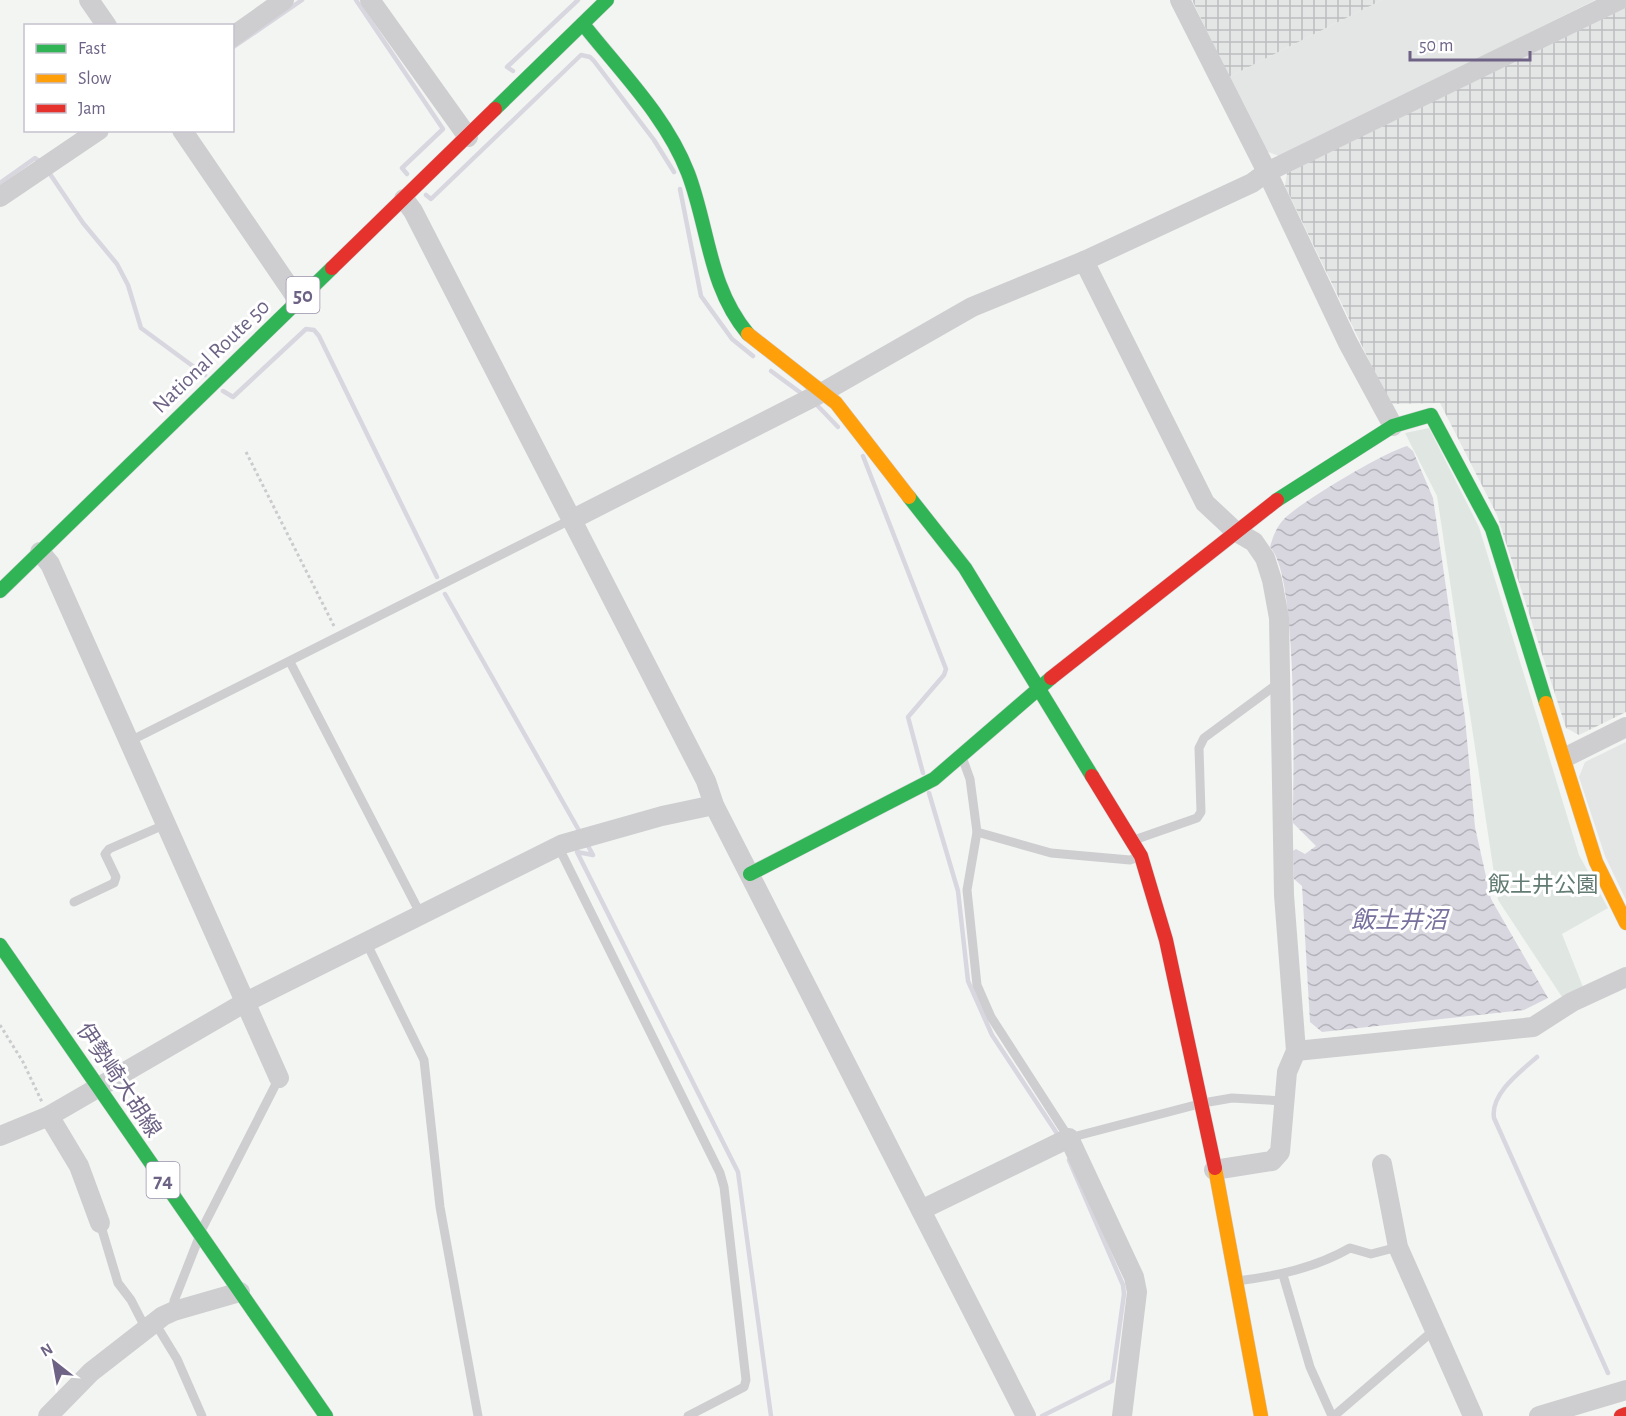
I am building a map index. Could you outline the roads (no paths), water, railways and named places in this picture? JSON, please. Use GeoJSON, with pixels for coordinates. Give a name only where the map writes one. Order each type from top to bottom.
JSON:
{"type":"FeatureCollection","features":[{"type":"Feature","properties":{"kind":"main road","name":"National Route 50"},"geometry":{"type":"LineString","coordinates":[[0,591],[607,0]]}},
{"type":"Feature","properties":{"kind":"main road"},"geometry":{"type":"LineString","coordinates":[[583,24],[653,115],[683,161],[693,188],[716,284],[732,314],[757,344],[825,391],[851,420],[945,540],[1141,856],[1166,940],[1203,1103],[1261,1416]]}},
{"type":"Feature","properties":{"kind":"main road"},"geometry":{"type":"LineString","coordinates":[[750,874],[919,788],[962,756],[1039,690],[1279,498],[1393,426],[1431,415],[1492,529],[1566,757],[1596,862],[1626,924]]}},
{"type":"Feature","properties":{"kind":"main road","name":"伊勢崎大胡線"},"geometry":{"type":"LineString","coordinates":[[0,945],[326,1416]]}},
{"type":"Feature","properties":{"kind":"main road"},"geometry":{"type":"LineString","coordinates":[[1621,1416],[1626,1414]]}},
{"type":"Feature","properties":{"kind":"street"},"geometry":{"type":"LineString","coordinates":[[89,0],[106,24]]}},
{"type":"Feature","properties":{"kind":"street"},"geometry":{"type":"LineString","coordinates":[[234,36],[284,0]]}},
{"type":"Feature","properties":{"kind":"street"},"geometry":{"type":"LineString","coordinates":[[370,0],[468,137]]}},
{"type":"Feature","properties":{"kind":"street"},"geometry":{"type":"LineString","coordinates":[[1180,0],[1267,172],[1348,344],[1393,426]]}},
{"type":"Feature","properties":{"kind":"street"},"geometry":{"type":"LineString","coordinates":[[573,519],[825,391],[972,307],[1084,261],[1252,183],[1267,172],[1619,0]]}},
{"type":"Feature","properties":{"kind":"street"},"geometry":{"type":"LineString","coordinates":[[0,197],[96,132]]}},
{"type":"Feature","properties":{"kind":"street"},"geometry":{"type":"LineString","coordinates":[[183,132],[298,300]]}},
{"type":"Feature","properties":{"kind":"street"},"geometry":{"type":"LineString","coordinates":[[404,199],[413,211],[573,519],[706,781],[714,805],[1026,1416]]}},
{"type":"Feature","properties":{"kind":"street"},"geometry":{"type":"LineString","coordinates":[[1084,261],[1205,503],[1235,531],[1254,542],[1264,558],[1272,580],[1279,618],[1284,895],[1296,1051],[1287,1072],[1280,1152],[1272,1161],[1214,1170]]}},
{"type":"Feature","properties":{"kind":"street"},"geometry":{"type":"LineString","coordinates":[[40,552],[50,564],[130,741],[164,825],[279,1078]]}},
{"type":"Feature","properties":{"kind":"street"},"geometry":{"type":"LineString","coordinates":[[1566,757],[1626,727]]}},
{"type":"Feature","properties":{"kind":"street"},"geometry":{"type":"LineString","coordinates":[[0,1136],[49,1116],[244,1003],[558,846],[651,819],[714,805]]}},
{"type":"Feature","properties":{"kind":"street"},"geometry":{"type":"LineString","coordinates":[[1296,1051],[1533,1027],[1572,1002],[1626,977]]}},
{"type":"Feature","properties":{"kind":"street"},"geometry":{"type":"LineString","coordinates":[[49,1116],[79,1166],[100,1223]]}},
{"type":"Feature","properties":{"kind":"street"},"geometry":{"type":"LineString","coordinates":[[921,1210],[1069,1138],[1134,1277],[1137,1292],[1122,1416]]}},
{"type":"Feature","properties":{"kind":"street"},"geometry":{"type":"LineString","coordinates":[[1382,1164],[1398,1247],[1473,1416]]}},
{"type":"Feature","properties":{"kind":"street"},"geometry":{"type":"LineString","coordinates":[[48,1416],[91,1372],[174,1311],[240,1292]]}},
{"type":"Feature","properties":{"kind":"street"},"geometry":{"type":"LineString","coordinates":[[1539,1416],[1626,1390]]}},
{"type":"Feature","properties":{"kind":"lane"},"geometry":{"type":"LineString","coordinates":[[130,741],[573,519]]}},
{"type":"Feature","properties":{"kind":"lane"},"geometry":{"type":"LineString","coordinates":[[290,662],[420,913]]}},
{"type":"Feature","properties":{"kind":"lane"},"geometry":{"type":"LineString","coordinates":[[1132,841],[1197,818],[1201,812],[1199,748],[1204,738],[1280,682]]}},
{"type":"Feature","properties":{"kind":"lane"},"geometry":{"type":"LineString","coordinates":[[962,756],[970,779],[977,832],[967,876],[977,985],[991,1017],[1069,1138],[1203,1103],[1232,1098],[1284,1101]]}},
{"type":"Feature","properties":{"kind":"lane"},"geometry":{"type":"LineString","coordinates":[[74,902],[114,883],[116,877],[105,854],[109,849],[164,825]]}},
{"type":"Feature","properties":{"kind":"lane"},"geometry":{"type":"LineString","coordinates":[[977,832],[1051,853],[1130,860],[1141,856]]}},
{"type":"Feature","properties":{"kind":"lane"},"geometry":{"type":"LineString","coordinates":[[558,846],[720,1173],[724,1187],[746,1380],[744,1387],[687,1416]]}},
{"type":"Feature","properties":{"kind":"lane"},"geometry":{"type":"LineString","coordinates":[[366,942],[424,1060],[440,1207],[478,1416]]}},
{"type":"Feature","properties":{"kind":"lane"},"geometry":{"type":"LineString","coordinates":[[174,1311],[174,1301],[200,1234],[279,1078]]}},
{"type":"Feature","properties":{"kind":"lane"},"geometry":{"type":"LineString","coordinates":[[100,1223],[118,1283],[177,1359],[202,1416]]}},
{"type":"Feature","properties":{"kind":"lane"},"geometry":{"type":"LineString","coordinates":[[1235,1281],[1283,1275],[1331,1259],[1350,1248],[1371,1254],[1398,1247]]}},
{"type":"Feature","properties":{"kind":"lane"},"geometry":{"type":"LineString","coordinates":[[1283,1275],[1310,1367],[1333,1416],[1434,1330]]}},
{"type":"Feature","properties":{"kind":"water","name":"飯土井沼"},"geometry":{"type":"Polygon","coordinates":[[[1407,446],[1413,451],[1433,498],[1465,718],[1475,827],[1491,899],[1548,998],[1524,1010],[1322,1032],[1310,1022],[1302,886],[1294,879],[1293,851],[1296,849],[1305,854],[1316,846],[1293,823],[1290,635],[1286,596],[1279,565],[1270,547],[1280,524],[1295,510],[1363,467],[1407,446]]]}},
{"type":"Feature","properties":{"kind":"waterway"},"geometry":{"type":"LineString","coordinates":[[234,47],[302,0]]}},
{"type":"Feature","properties":{"kind":"waterway"},"geometry":{"type":"LineString","coordinates":[[356,0],[443,129],[402,168],[407,174]]}},
{"type":"Feature","properties":{"kind":"waterway"},"geometry":{"type":"LineString","coordinates":[[513,71],[507,67],[578,0]]}},
{"type":"Feature","properties":{"kind":"waterway"},"geometry":{"type":"LineString","coordinates":[[426,195],[431,199],[581,55],[590,57],[594,61],[654,140],[674,172]]}},
{"type":"Feature","properties":{"kind":"waterway"},"geometry":{"type":"LineString","coordinates":[[0,183],[35,158],[41,162]]}},
{"type":"Feature","properties":{"kind":"waterway"},"geometry":{"type":"LineString","coordinates":[[48,171],[83,223],[117,264],[128,285],[141,328],[205,375]]}},
{"type":"Feature","properties":{"kind":"waterway"},"geometry":{"type":"LineString","coordinates":[[680,189],[701,296],[732,339],[753,356]]}},
{"type":"Feature","properties":{"kind":"waterway"},"geometry":{"type":"LineString","coordinates":[[223,391],[233,397],[306,329],[314,330],[319,336],[437,577]]}},
{"type":"Feature","properties":{"kind":"waterway"},"geometry":{"type":"LineString","coordinates":[[771,371],[805,396]]}},
{"type":"Feature","properties":{"kind":"waterway"},"geometry":{"type":"LineString","coordinates":[[815,403],[838,427]]}},
{"type":"Feature","properties":{"kind":"waterway"},"geometry":{"type":"LineString","coordinates":[[863,456],[946,669],[944,675],[908,717],[923,773]]}},
{"type":"Feature","properties":{"kind":"waterway"},"geometry":{"type":"LineString","coordinates":[[445,594],[581,834]]}},
{"type":"Feature","properties":{"kind":"waterway"},"geometry":{"type":"LineString","coordinates":[[929,793],[958,891],[968,981],[992,1035],[1060,1138]]}},
{"type":"Feature","properties":{"kind":"waterway"},"geometry":{"type":"LineString","coordinates":[[587,844],[593,855],[577,852],[738,1172],[771,1416]]}},
{"type":"Feature","properties":{"kind":"waterway"},"geometry":{"type":"LineString","coordinates":[[1537,1057],[1515,1076],[1502,1092],[1494,1109],[1494,1118],[1608,1373]]}},
{"type":"Feature","properties":{"kind":"waterway"},"geometry":{"type":"LineString","coordinates":[[1042,1416],[1112,1381],[1124,1294],[1123,1285],[1069,1160]]}},
{"type":"Feature","properties":{"kind":"park label","name":"飯土井公園"},"geometry":{"type":"Point","coordinates":[1543,885]}}]}
